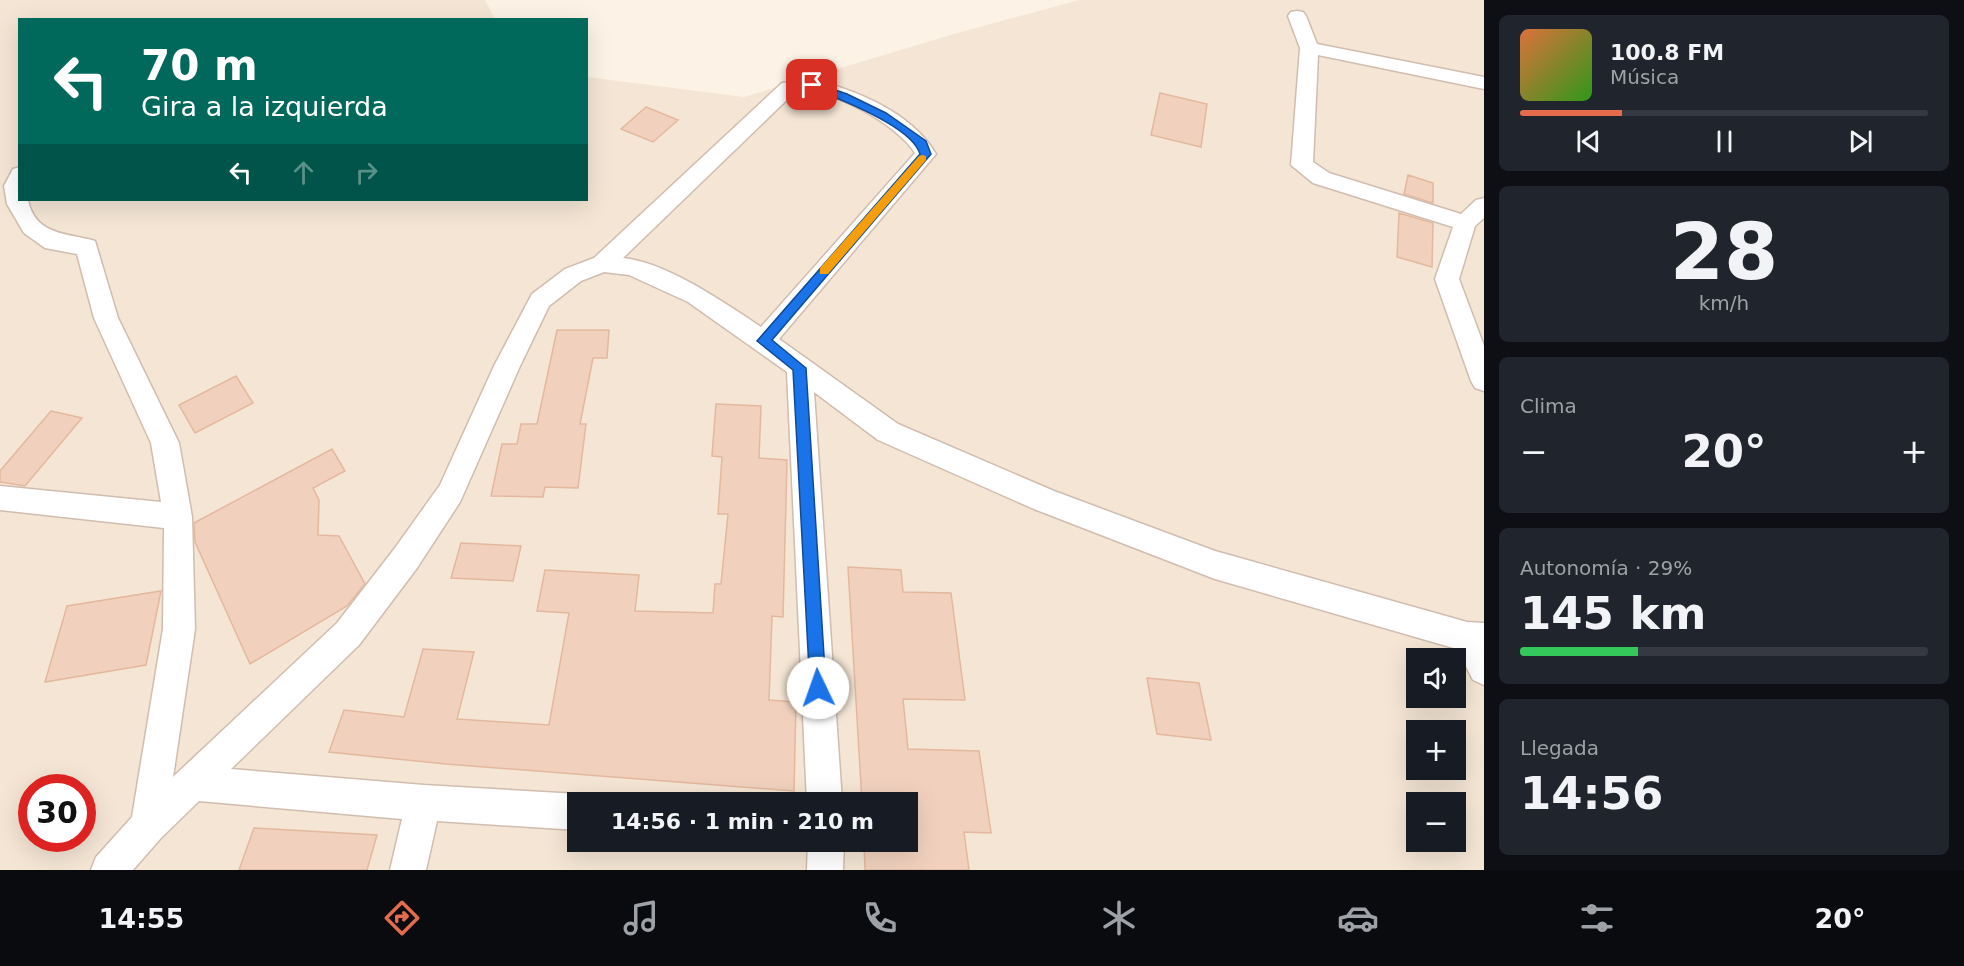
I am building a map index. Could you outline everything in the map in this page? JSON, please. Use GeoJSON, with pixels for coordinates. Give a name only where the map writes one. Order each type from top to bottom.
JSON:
{"type":"FeatureCollection","features":[{"type":"Feature","properties":{"kind":"street"},"geometry":{"type":"LineString","coordinates":[[1297,16],[1309,48],[1302,165],[1321,178],[1466,223]]}},
{"type":"Feature","properties":{"kind":"street"},"geometry":{"type":"LineString","coordinates":[[1309,48],[1484,83]]}},
{"type":"Feature","properties":{"kind":"street"},"geometry":{"type":"LineString","coordinates":[[109,870],[148,825],[348,634],[406,558],[450,492],[507,366],[540,300],[573,275],[602,264],[789,87],[812,85],[843,96],[904,128],[922,143],[926,154],[764,341]]}},
{"type":"Feature","properties":{"kind":"street"},"geometry":{"type":"LineString","coordinates":[[18,179],[15,186],[18,204],[32,228],[53,242],[87,247],[106,318],[165,443],[178,517],[179,629],[148,825]]}},
{"type":"Feature","properties":{"kind":"street"},"geometry":{"type":"LineString","coordinates":[[1484,205],[1466,223],[1447,279],[1484,381]]}},
{"type":"Feature","properties":{"kind":"street"},"geometry":{"type":"LineString","coordinates":[[602,264],[633,267],[696,296],[764,341],[888,432],[1044,500],[1215,565],[1475,638],[1484,669]]}},
{"type":"Feature","properties":{"kind":"street"},"geometry":{"type":"LineString","coordinates":[[800,368],[823,792]]}},
{"type":"Feature","properties":{"kind":"street"},"geometry":{"type":"LineString","coordinates":[[0,498],[178,517]]}},
{"type":"Feature","properties":{"kind":"street"},"geometry":{"type":"LineString","coordinates":[[194,783],[424,803],[567,811]]}},
{"type":"Feature","properties":{"kind":"street"},"geometry":{"type":"LineString","coordinates":[[408,870],[424,803]]}},
{"type":"Feature","properties":{"kind":"street"},"geometry":{"type":"LineString","coordinates":[[825,870],[826,852]]}},
{"type":"Feature","properties":{"kind":"shaded area"},"geometry":{"type":"Polygon","coordinates":[[[0,0],[485,0],[494,18],[18,18],[18,201],[588,201],[588,77],[744,97],[954,34],[1079,0],[1484,0],[1484,870],[0,870],[0,0]]]}},
{"type":"Feature","properties":{"kind":"building"},"geometry":{"type":"Polygon","coordinates":[[[1160,93],[1207,104],[1201,147],[1151,135],[1160,93]]]}},
{"type":"Feature","properties":{"kind":"building"},"geometry":{"type":"Polygon","coordinates":[[[646,107],[678,120],[653,142],[621,129],[646,107]]]}},
{"type":"Feature","properties":{"kind":"building"},"geometry":{"type":"Polygon","coordinates":[[[1408,175],[1433,183],[1433,203],[1404,194],[1408,175]]]}},
{"type":"Feature","properties":{"kind":"building"},"geometry":{"type":"Polygon","coordinates":[[[1399,213],[1433,223],[1432,267],[1397,257],[1399,213]]]}},
{"type":"Feature","properties":{"kind":"building"},"geometry":{"type":"Polygon","coordinates":[[[557,330],[609,330],[607,358],[593,358],[580,424],[586,424],[578,488],[545,487],[543,497],[491,496],[502,444],[517,444],[521,424],[537,424],[557,330]]]}},
{"type":"Feature","properties":{"kind":"building"},"geometry":{"type":"Polygon","coordinates":[[[236,376],[253,403],[195,433],[179,405],[236,376]]]}},
{"type":"Feature","properties":{"kind":"building"},"geometry":{"type":"Polygon","coordinates":[[[716,404],[761,406],[759,458],[787,460],[783,617],[772,616],[769,700],[796,702],[794,791],[446,764],[329,752],[344,710],[404,717],[423,649],[474,652],[457,719],[549,725],[569,613],[537,611],[545,570],[639,575],[635,611],[713,613],[715,584],[721,584],[728,514],[718,514],[722,457],[712,456],[716,404]]]}},
{"type":"Feature","properties":{"kind":"building"},"geometry":{"type":"Polygon","coordinates":[[[51,411],[82,418],[25,486],[0,482],[0,471],[51,411]]]}},
{"type":"Feature","properties":{"kind":"building"},"geometry":{"type":"Polygon","coordinates":[[[332,449],[345,471],[313,488],[319,500],[318,535],[339,536],[365,584],[347,606],[250,664],[195,542],[194,523],[332,449]]]}},
{"type":"Feature","properties":{"kind":"building"},"geometry":{"type":"Polygon","coordinates":[[[461,543],[521,546],[513,581],[451,578],[461,543]]]}},
{"type":"Feature","properties":{"kind":"building"},"geometry":{"type":"Polygon","coordinates":[[[848,567],[901,570],[903,592],[951,593],[965,700],[903,699],[908,749],[979,751],[991,833],[964,832],[969,870],[865,870],[864,852],[918,852],[918,792],[861,792],[848,567]]]}},
{"type":"Feature","properties":{"kind":"building"},"geometry":{"type":"Polygon","coordinates":[[[161,591],[146,665],[45,682],[67,606],[161,591]]]}},
{"type":"Feature","properties":{"kind":"building"},"geometry":{"type":"Polygon","coordinates":[[[1147,678],[1199,683],[1211,740],[1157,734],[1147,678]]]}},
{"type":"Feature","properties":{"kind":"building"},"geometry":{"type":"Polygon","coordinates":[[[254,828],[377,835],[367,870],[239,870],[254,828]]]}},
{"type":"Feature","properties":{"kind":"slow traffic"},"geometry":{"type":"LineString","coordinates":[[824,271],[922,158]]}},
{"type":"Feature","properties":{"kind":"route"},"geometry":{"type":"LineString","coordinates":[[812,85],[843,96],[883,115],[922,143],[926,154],[764,341],[800,368],[818,688]]}}]}
